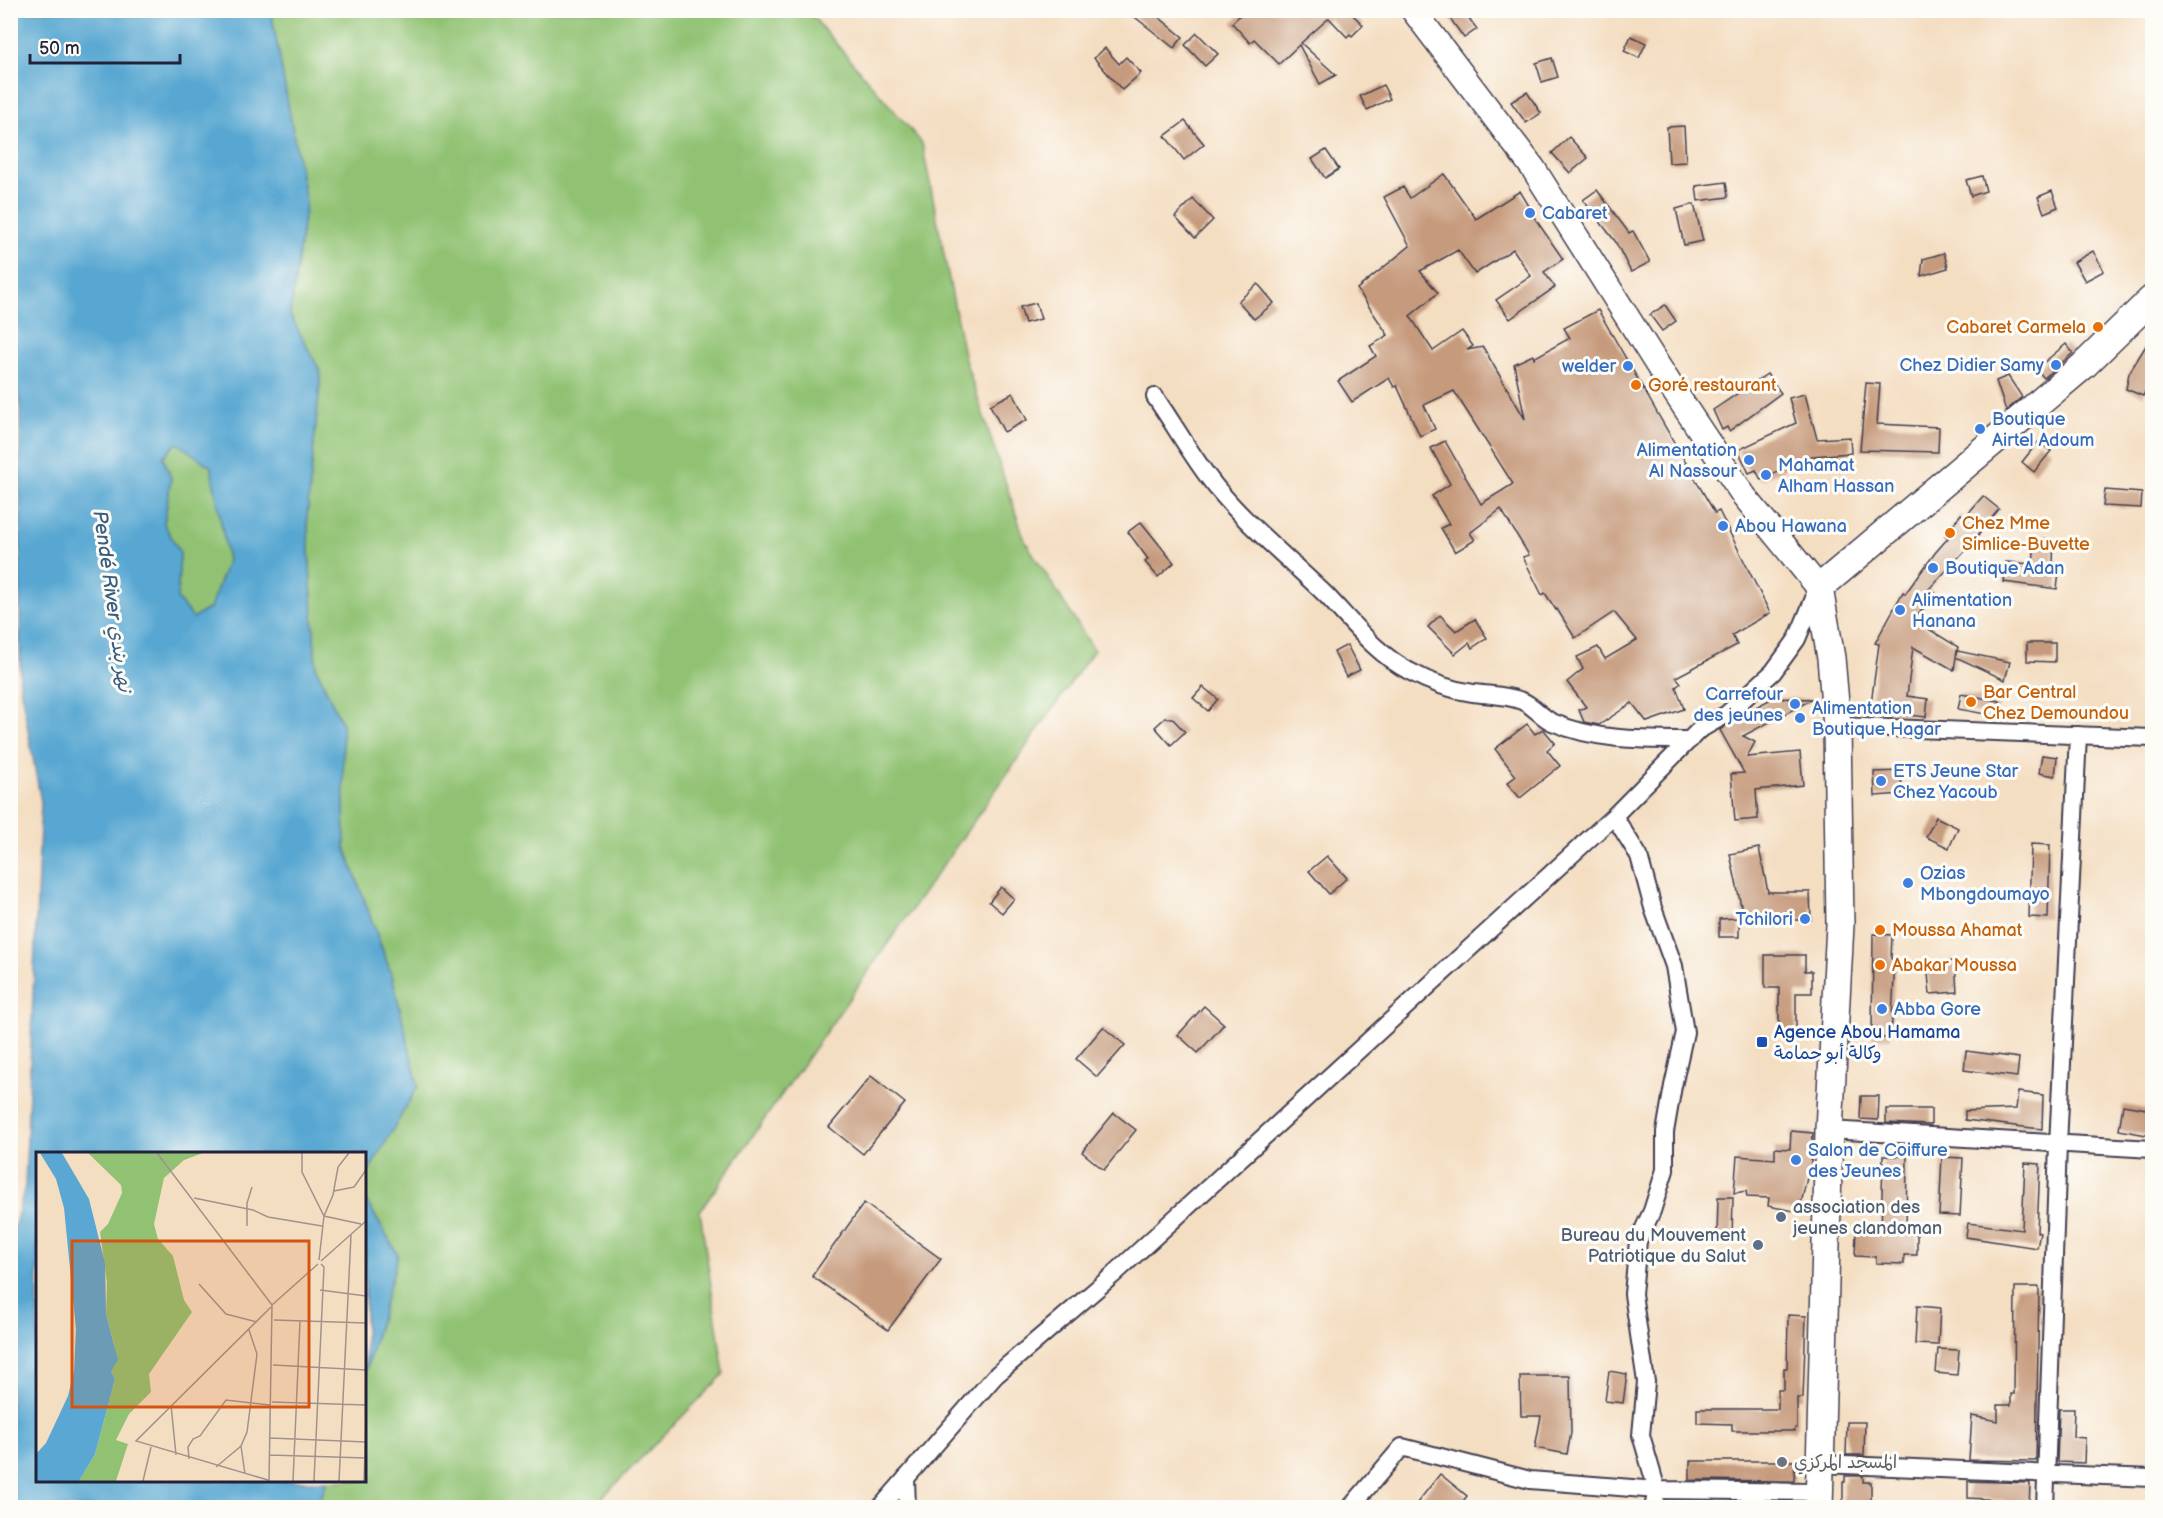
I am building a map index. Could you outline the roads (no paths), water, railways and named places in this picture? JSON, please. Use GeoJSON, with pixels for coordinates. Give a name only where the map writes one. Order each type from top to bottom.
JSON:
{"type":"FeatureCollection","features":[{"type":"Feature","properties":{"kind":"main road"},"geometry":{"type":"LineString","coordinates":[[1413,10],[1533,168],[1672,388],[1744,496],[1819,588],[1831,658],[1837,726],[1840,925],[1829,1130],[1819,1500]]}},
{"type":"Feature","properties":{"kind":"main road"},"geometry":{"type":"LineString","coordinates":[[1819,588],[2083,366],[2152,299]]}},
{"type":"Feature","properties":{"kind":"street"},"geometry":{"type":"LineString","coordinates":[[1155,397],[1178,430],[1183,442],[1215,486],[1246,520],[1316,585],[1381,652],[1407,670],[1457,691],[1500,696],[1524,702],[1550,721],[1604,737],[1690,740]]}},
{"type":"Feature","properties":{"kind":"street"},"geometry":{"type":"LineString","coordinates":[[880,1508],[994,1376],[1113,1275],[1614,816],[1699,730],[1727,714],[1773,672],[1797,639],[1819,588]]}},
{"type":"Feature","properties":{"kind":"street"},"geometry":{"type":"LineString","coordinates":[[1837,726],[2152,738]]}},
{"type":"Feature","properties":{"kind":"street"},"geometry":{"type":"LineString","coordinates":[[2045,1508],[2058,1145],[2078,735]]}},
{"type":"Feature","properties":{"kind":"street"},"geometry":{"type":"LineString","coordinates":[[1614,816],[1639,856],[1653,908],[1674,966],[1685,1032],[1672,1086],[1665,1132],[1665,1170],[1652,1212],[1638,1241],[1633,1293],[1646,1382],[1641,1435],[1657,1490],[1653,1508]]}},
{"type":"Feature","properties":{"kind":"street"},"geometry":{"type":"LineString","coordinates":[[1829,1130],[2152,1149]]}},
{"type":"Feature","properties":{"kind":"street"},"geometry":{"type":"LineString","coordinates":[[1350,1508],[1402,1447],[1530,1480],[1819,1500]]}},
{"type":"Feature","properties":{"kind":"street"},"geometry":{"type":"LineString","coordinates":[[1821,1464],[2152,1478]]}},
{"type":"Feature","properties":{"kind":"street"},"geometry":{"type":"LineString","coordinates":[[906,1478],[907,1508]]}},
{"type":"Feature","properties":{"kind":"water","name":"Pendé River نهر بندي"},"geometry":{"type":"Polygon","coordinates":[[[10,11],[271,11],[306,203],[290,315],[321,373],[307,516],[316,668],[342,724],[345,847],[393,979],[418,1086],[366,1176],[366,1152],[36,1152],[36,1482],[327,1482],[317,1507],[11,1507],[10,1244],[25,1186],[41,802],[20,686],[20,400],[10,362],[10,11]],[[177,443],[163,457],[171,478],[164,524],[180,553],[177,599],[193,618],[210,608],[228,560],[211,467],[177,443]]]}},
{"type":"Feature","properties":{"kind":"water"},"geometry":{"type":"Polygon","coordinates":[[[366,1201],[398,1255],[366,1370],[366,1201]]]}},
{"type":"Feature","properties":{"kind":"place","name":"Cabaret"},"geometry":{"type":"Point","coordinates":[1530,213]}},
{"type":"Feature","properties":{"kind":"place","name":"Cabaret Carmela"},"geometry":{"type":"Point","coordinates":[2098,327]}},
{"type":"Feature","properties":{"kind":"place","name":"Chez Didier Samy"},"geometry":{"type":"Point","coordinates":[2056,365]}},
{"type":"Feature","properties":{"kind":"place","name":"welder"},"geometry":{"type":"Point","coordinates":[1628,366]}},
{"type":"Feature","properties":{"kind":"place","name":"Goré restaurant"},"geometry":{"type":"Point","coordinates":[1636,385]}},
{"type":"Feature","properties":{"kind":"place","name":"Boutique Airtel Adoum"},"geometry":{"type":"Point","coordinates":[1980,429]}},
{"type":"Feature","properties":{"kind":"place","name":"Alimentation Al Nassour"},"geometry":{"type":"Point","coordinates":[1749,460]}},
{"type":"Feature","properties":{"kind":"place","name":"Mahamat Alham Hassan"},"geometry":{"type":"Point","coordinates":[1766,475]}},
{"type":"Feature","properties":{"kind":"place","name":"Abou Hawana"},"geometry":{"type":"Point","coordinates":[1723,526]}},
{"type":"Feature","properties":{"kind":"place","name":"Chez Mme Simlice-Buvette"},"geometry":{"type":"Point","coordinates":[1950,533]}},
{"type":"Feature","properties":{"kind":"place","name":"Boutique Adan"},"geometry":{"type":"Point","coordinates":[1933,568]}},
{"type":"Feature","properties":{"kind":"place","name":"Alimentation Hanana"},"geometry":{"type":"Point","coordinates":[1900,610]}},
{"type":"Feature","properties":{"kind":"place","name":"Bar Central Chez Demoundou"},"geometry":{"type":"Point","coordinates":[1971,702]}},
{"type":"Feature","properties":{"kind":"place","name":"Carrefour des jeunes"},"geometry":{"type":"Point","coordinates":[1795,704]}},
{"type":"Feature","properties":{"kind":"place","name":"Alimentation Boutique Hagar"},"geometry":{"type":"Point","coordinates":[1800,718]}},
{"type":"Feature","properties":{"kind":"place","name":"ETS Jeune Star Chez Yacoub"},"geometry":{"type":"Point","coordinates":[1881,781]}},
{"type":"Feature","properties":{"kind":"place","name":"Ozias Mbongdoumayo"},"geometry":{"type":"Point","coordinates":[1908,883]}},
{"type":"Feature","properties":{"kind":"place","name":"Tchilori"},"geometry":{"type":"Point","coordinates":[1805,919]}},
{"type":"Feature","properties":{"kind":"place","name":"Moussa Ahamat"},"geometry":{"type":"Point","coordinates":[1880,930]}},
{"type":"Feature","properties":{"kind":"place","name":"Abakar Moussa"},"geometry":{"type":"Point","coordinates":[1880,965]}},
{"type":"Feature","properties":{"kind":"place","name":"Abba Gore"},"geometry":{"type":"Point","coordinates":[1882,1009]}},
{"type":"Feature","properties":{"kind":"place","name":"Agence Abou Hamama وكالة أبو حمامة"},"geometry":{"type":"Point","coordinates":[1762,1042]}},
{"type":"Feature","properties":{"kind":"place","name":"Salon de Coiffure des Jeunes"},"geometry":{"type":"Point","coordinates":[1796,1160]}},
{"type":"Feature","properties":{"kind":"place","name":"association des jeunes clandoman"},"geometry":{"type":"Point","coordinates":[1781,1217]}},
{"type":"Feature","properties":{"kind":"place","name":"Bureau du Mouvement Patriotique du Salut"},"geometry":{"type":"Point","coordinates":[1758,1245]}},
{"type":"Feature","properties":{"kind":"place","name":"المسجد المركزي"},"geometry":{"type":"Point","coordinates":[1782,1462]}}]}
